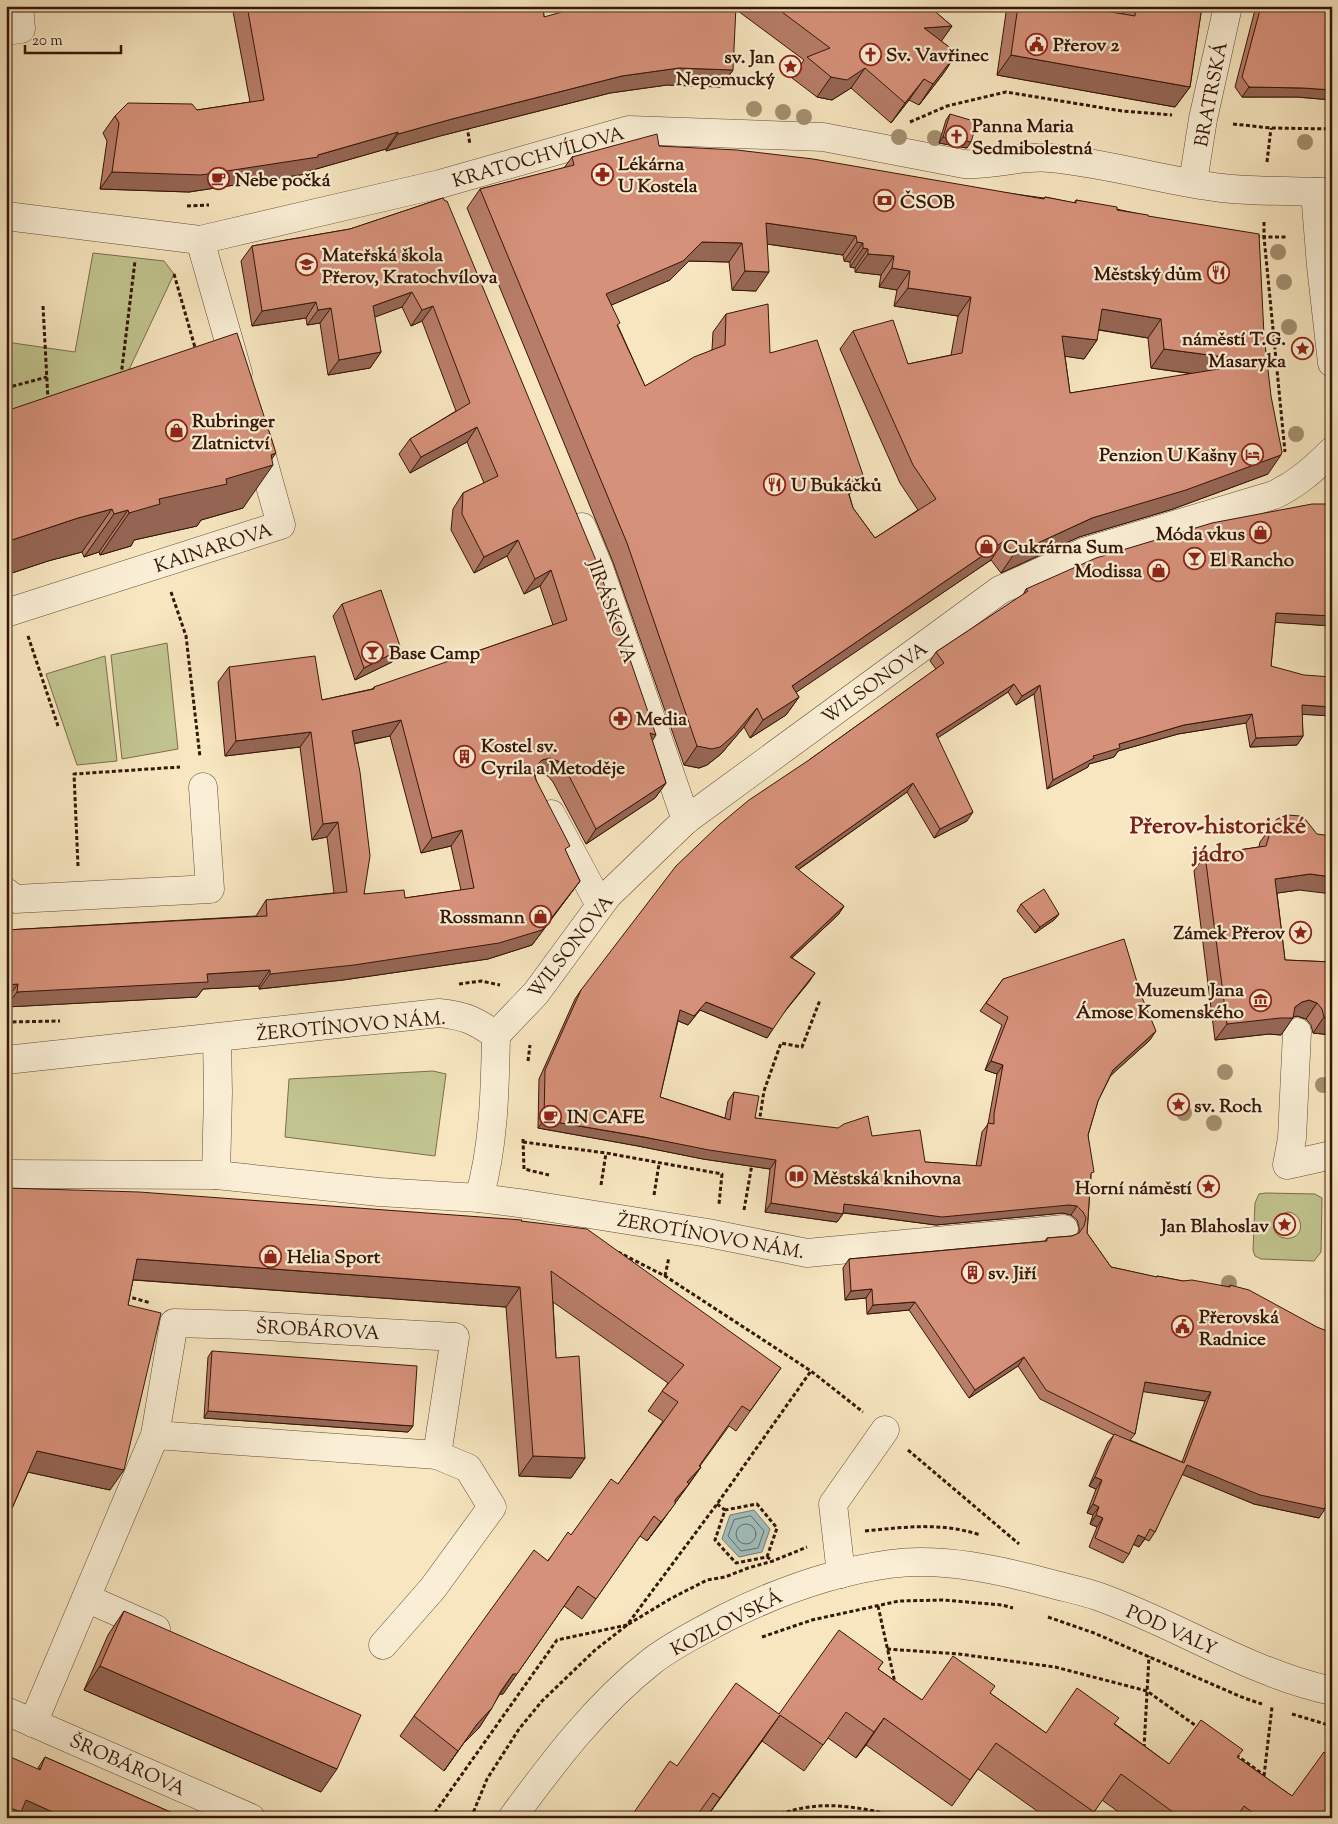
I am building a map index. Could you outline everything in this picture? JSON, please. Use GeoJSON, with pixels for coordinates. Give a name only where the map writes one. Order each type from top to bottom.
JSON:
{"type":"FeatureCollection","features":[{"type":"Feature","properties":{"kind":"street"},"geometry":{"type":"LineString","coordinates":[[6,31],[21,29],[19,6]]}},
{"type":"Feature","properties":{"kind":"street","name":"BRATRSKÁ"},"geometry":{"type":"LineString","coordinates":[[1193,182],[1203,119],[1228,6]]}},
{"type":"Feature","properties":{"kind":"street","name":"KRATOCHVÍLOVA"},"geometry":{"type":"LineString","coordinates":[[6,216],[200,240],[445,195],[629,130],[823,137],[964,164],[975,165],[1036,157],[1110,167],[1193,182]]}},
{"type":"Feature","properties":{"kind":"street"},"geometry":{"type":"LineString","coordinates":[[1193,182],[1222,188],[1323,192],[1320,266],[1332,362]]}},
{"type":"Feature","properties":{"kind":"street","name":"KAINAROVA"},"geometry":{"type":"LineString","coordinates":[[13,611],[281,525],[200,240]]}},
{"type":"Feature","properties":{"kind":"street","name":"WILSONOVA"},"geometry":{"type":"LineString","coordinates":[[496,1035],[536,993],[608,894],[686,820],[1000,590],[1084,552],[1274,495],[1289,488],[1332,451]]}},
{"type":"Feature","properties":{"kind":"street","name":"JIRÁSKOVA"},"geometry":{"type":"LineString","coordinates":[[573,505],[599,568],[686,820]]}},
{"type":"Feature","properties":{"kind":"street"},"geometry":{"type":"LineString","coordinates":[[6,892],[15,899],[210,889],[202,776]]}},
{"type":"Feature","properties":{"kind":"street"},"geometry":{"type":"LineString","coordinates":[[539,789],[600,905]]}},
{"type":"Feature","properties":{"kind":"street","name":"ŽEROTÍNOVO NÁM."},"geometry":{"type":"LineString","coordinates":[[6,1060],[439,1014],[474,1020],[496,1035]]}},
{"type":"Feature","properties":{"kind":"street"},"geometry":{"type":"LineString","coordinates":[[1297,1032],[1292,1138],[1287,1165],[1332,1154]]}},
{"type":"Feature","properties":{"kind":"street"},"geometry":{"type":"LineString","coordinates":[[479,1198],[486,1176],[495,1099],[496,1035]]}},
{"type":"Feature","properties":{"kind":"street"},"geometry":{"type":"LineString","coordinates":[[216,1175],[217,1038]]}},
{"type":"Feature","properties":{"kind":"street","name":"ŽEROTÍNOVO NÁM."},"geometry":{"type":"LineString","coordinates":[[6,1174],[216,1175],[379,1192],[479,1198],[526,1204],[807,1252],[1064,1229]]}},
{"type":"Feature","properties":{"kind":"street"},"geometry":{"type":"LineString","coordinates":[[33,1723],[155,1435],[174,1323]]}},
{"type":"Feature","properties":{"kind":"street","name":"ŠROBÁROVA"},"geometry":{"type":"LineString","coordinates":[[174,1323],[245,1325],[455,1337],[437,1455]]}},
{"type":"Feature","properties":{"kind":"street"},"geometry":{"type":"LineString","coordinates":[[841,1574],[834,1504],[885,1430]]}},
{"type":"Feature","properties":{"kind":"street"},"geometry":{"type":"LineString","coordinates":[[155,1435],[437,1455],[468,1468],[492,1507],[433,1588],[383,1645]]}},
{"type":"Feature","properties":{"kind":"street","name":"KOZLOVSKÁ"},"geometry":{"type":"LineString","coordinates":[[512,1818],[550,1766],[586,1723],[621,1687],[654,1659],[749,1606],[798,1586],[841,1574],[891,1564],[941,1563],[1010,1573]]}},
{"type":"Feature","properties":{"kind":"street","name":"POD VALY"},"geometry":{"type":"LineString","coordinates":[[1010,1573],[1097,1596],[1255,1666],[1305,1686],[1332,1691]]}},
{"type":"Feature","properties":{"kind":"street"},"geometry":{"type":"LineString","coordinates":[[86,1598],[175,1637]]}},
{"type":"Feature","properties":{"kind":"street","name":"ŠROBÁROVA"},"geometry":{"type":"LineString","coordinates":[[6,1711],[251,1818]]}},
{"type":"Feature","properties":{"kind":"path"},"geometry":{"type":"LineString","coordinates":[[467,123],[471,150]]}},
{"type":"Feature","properties":{"kind":"path"},"geometry":{"type":"LineString","coordinates":[[1226,123],[1271,128],[1332,129]]}},
{"type":"Feature","properties":{"kind":"path"},"geometry":{"type":"LineString","coordinates":[[1267,165],[1271,128]]}},
{"type":"Feature","properties":{"kind":"path"},"geometry":{"type":"LineString","coordinates":[[1255,236],[1264,237],[1289,488]]}},
{"type":"Feature","properties":{"kind":"path"},"geometry":{"type":"LineString","coordinates":[[120,382],[136,258]]}},
{"type":"Feature","properties":{"kind":"path"},"geometry":{"type":"LineString","coordinates":[[174,274],[197,355]]}},
{"type":"Feature","properties":{"kind":"path"},"geometry":{"type":"LineString","coordinates":[[44,306],[49,406]]}},
{"type":"Feature","properties":{"kind":"path"},"geometry":{"type":"LineString","coordinates":[[6,388],[47,376]]}},
{"type":"Feature","properties":{"kind":"path"},"geometry":{"type":"LineString","coordinates":[[80,896],[74,774],[202,776],[186,636],[162,563]]}},
{"type":"Feature","properties":{"kind":"path"},"geometry":{"type":"LineString","coordinates":[[13,611],[58,726]]}},
{"type":"Feature","properties":{"kind":"path"},"geometry":{"type":"LineString","coordinates":[[758,1129],[764,1091],[781,1043],[802,1047],[820,1000]]}},
{"type":"Feature","properties":{"kind":"path"},"geometry":{"type":"LineString","coordinates":[[528,1064],[530,1044]]}},
{"type":"Feature","properties":{"kind":"path"},"geometry":{"type":"LineString","coordinates":[[523,1132],[524,1169],[553,1175]]}},
{"type":"Feature","properties":{"kind":"path"},"geometry":{"type":"LineString","coordinates":[[523,1142],[606,1153],[722,1174],[718,1209]]}},
{"type":"Feature","properties":{"kind":"path"},"geometry":{"type":"LineString","coordinates":[[601,1186],[606,1153]]}},
{"type":"Feature","properties":{"kind":"path"},"geometry":{"type":"LineString","coordinates":[[740,1240],[753,1157]]}},
{"type":"Feature","properties":{"kind":"path"},"geometry":{"type":"LineString","coordinates":[[645,1194],[654,1196],[659,1164]]}},
{"type":"Feature","properties":{"kind":"path"},"geometry":{"type":"LineString","coordinates":[[591,1184],[610,1188]]}},
{"type":"Feature","properties":{"kind":"path"},"geometry":{"type":"LineString","coordinates":[[616,1251],[665,1276],[811,1371],[1020,1543]]}},
{"type":"Feature","properties":{"kind":"path"},"geometry":{"type":"LineString","coordinates":[[126,1288],[126,1296],[159,1305],[174,1323]]}},
{"type":"Feature","properties":{"kind":"path"},"geometry":{"type":"LineString","coordinates":[[431,1818],[557,1640],[627,1624],[717,1504],[811,1371]]}},
{"type":"Feature","properties":{"kind":"path"},"geometry":{"type":"LineString","coordinates":[[717,1504],[725,1510],[757,1504],[777,1528],[767,1557]]}},
{"type":"Feature","properties":{"kind":"path"},"geometry":{"type":"LineString","coordinates":[[725,1510],[715,1540],[736,1563],[767,1557],[774,1561]]}},
{"type":"Feature","properties":{"kind":"path"},"geometry":{"type":"LineString","coordinates":[[470,1818],[487,1779],[518,1729],[542,1701],[568,1674],[627,1624],[670,1599],[707,1580],[725,1577],[774,1561],[836,1535],[932,1526],[961,1528],[986,1537]]}},
{"type":"Feature","properties":{"kind":"path"},"geometry":{"type":"LineString","coordinates":[[1011,1542],[1020,1543]]}},
{"type":"Feature","properties":{"kind":"path"},"geometry":{"type":"LineString","coordinates":[[1010,1573],[1020,1543]]}},
{"type":"Feature","properties":{"kind":"path"},"geometry":{"type":"LineString","coordinates":[[760,1638],[812,1620],[899,1601],[943,1600],[1002,1605],[1018,1609]]}},
{"type":"Feature","properties":{"kind":"path"},"geometry":{"type":"LineString","coordinates":[[878,1606],[896,1687]]}},
{"type":"Feature","properties":{"kind":"path"},"geometry":{"type":"LineString","coordinates":[[1042,1615],[1094,1633],[1244,1698],[1280,1710]]}},
{"type":"Feature","properties":{"kind":"path"},"geometry":{"type":"LineString","coordinates":[[887,1649],[959,1654],[1055,1667],[1147,1691],[1202,1730]]}},
{"type":"Feature","properties":{"kind":"path"},"geometry":{"type":"LineString","coordinates":[[1144,1755],[1149,1656]]}},
{"type":"Feature","properties":{"kind":"path"},"geometry":{"type":"LineString","coordinates":[[1263,1783],[1272,1707]]}},
{"type":"Feature","properties":{"kind":"path"},"geometry":{"type":"LineString","coordinates":[[1287,1712],[1332,1726]]}},
{"type":"Feature","properties":{"kind":"path"},"geometry":{"type":"LineString","coordinates":[[1233,1753],[1264,1775]]}},
{"type":"Feature","properties":{"kind":"path"},"geometry":{"type":"LineString","coordinates":[[768,1818],[798,1809],[829,1805],[866,1808],[903,1818]]}},
{"type":"Feature","properties":{"kind":"green space"},"geometry":{"type":"Polygon","coordinates":[[[93,253],[164,261],[174,274],[119,391],[6,431],[6,342],[75,352],[93,253]]]}},
{"type":"Feature","properties":{"kind":"green space"},"geometry":{"type":"Polygon","coordinates":[[[167,643],[178,749],[122,759],[111,655],[167,643]]]}},
{"type":"Feature","properties":{"kind":"green space"},"geometry":{"type":"Polygon","coordinates":[[[105,656],[117,761],[77,765],[46,674],[105,656]]]}},
{"type":"Feature","properties":{"kind":"green space"},"geometry":{"type":"Polygon","coordinates":[[[433,1071],[446,1074],[435,1156],[285,1137],[289,1079],[433,1071]]]}},
{"type":"Feature","properties":{"kind":"green space"},"geometry":{"type":"Polygon","coordinates":[[[1259,1194],[1315,1194],[1322,1198],[1321,1252],[1314,1261],[1261,1259],[1255,1256],[1253,1250],[1255,1203],[1259,1194]],[[1290,1212],[1277,1216],[1274,1225],[1275,1232],[1285,1238],[1297,1235],[1300,1230],[1298,1218],[1290,1212]]]}},
{"type":"Feature","properties":{"kind":"water"},"geometry":{"type":"Polygon","coordinates":[[[754,1510],[770,1529],[762,1552],[739,1557],[722,1539],[730,1515],[754,1510]]]}},
{"type":"Feature","properties":{"kind":"building"},"geometry":{"type":"Polygon","coordinates":[[[247,6],[543,6],[544,17],[583,6],[736,6],[733,70],[679,68],[622,76],[398,134],[398,132],[318,155],[318,157],[201,175],[112,172],[119,123],[115,116],[128,103],[192,104],[197,110],[264,100],[247,6]]]}},
{"type":"Feature","properties":{"kind":"building","name":"Sv. Vavřinec"},"geometry":{"type":"Polygon","coordinates":[[[774,6],[932,6],[931,8],[952,26],[924,28],[957,53],[933,84],[924,79],[905,103],[865,68],[847,80],[831,77],[807,57],[830,48],[774,6]]]}},
{"type":"Feature","properties":{"kind":"building"},"geometry":{"type":"Polygon","coordinates":[[[1018,6],[1075,6],[1135,16],[1136,6],[1202,6],[1190,87],[1011,55],[1018,6]]]}},
{"type":"Feature","properties":{"kind":"building"},"geometry":{"type":"Polygon","coordinates":[[[1261,6],[1332,6],[1332,90],[1249,87],[1242,77],[1261,6]]]}},
{"type":"Feature","properties":{"kind":"building"},"geometry":{"type":"Polygon","coordinates":[[[950,114],[977,122],[971,142],[943,137],[950,114]]]}},
{"type":"Feature","properties":{"kind":"building"},"geometry":{"type":"Polygon","coordinates":[[[657,134],[659,146],[737,150],[813,159],[1044,199],[1045,197],[1076,203],[1076,200],[1117,207],[1117,210],[1148,216],[1259,234],[1264,335],[1271,396],[1281,455],[1186,490],[1092,518],[1014,554],[1004,541],[792,686],[799,697],[763,720],[757,708],[734,735],[720,747],[712,749],[697,746],[627,543],[480,189],[574,165],[572,157],[657,134]],[[766,223],[769,272],[745,271],[742,243],[702,242],[683,261],[606,294],[620,323],[617,325],[645,386],[694,357],[725,345],[726,314],[768,304],[770,353],[817,340],[863,475],[845,482],[853,508],[875,538],[936,499],[913,465],[853,331],[893,320],[908,364],[962,353],[971,297],[908,288],[910,271],[892,268],[894,256],[868,254],[868,249],[863,248],[863,243],[857,242],[856,236],[766,223]],[[1102,309],[1097,340],[1062,336],[1070,393],[1262,362],[1164,349],[1161,319],[1102,309]]]}},
{"type":"Feature","properties":{"kind":"building"},"geometry":{"type":"Polygon","coordinates":[[[443,198],[447,201],[595,558],[656,735],[650,733],[666,783],[596,829],[564,766],[550,758],[542,760],[537,765],[534,773],[536,780],[570,846],[565,849],[580,881],[542,930],[499,943],[354,965],[270,974],[270,970],[207,974],[208,982],[17,992],[18,984],[6,985],[6,930],[267,916],[266,900],[347,892],[338,822],[323,824],[311,732],[236,741],[229,667],[315,656],[322,700],[374,689],[374,687],[449,661],[468,659],[466,655],[567,620],[551,570],[535,579],[518,540],[484,557],[462,514],[463,493],[498,476],[477,427],[421,457],[410,439],[470,403],[433,306],[422,310],[412,292],[373,306],[381,352],[339,360],[331,308],[318,310],[316,302],[262,311],[252,246],[350,229],[443,198]],[[401,720],[352,731],[360,772],[370,856],[364,894],[404,890],[405,898],[474,888],[462,830],[432,838],[401,720]]]}},
{"type":"Feature","properties":{"kind":"building"},"geometry":{"type":"Polygon","coordinates":[[[237,333],[276,453],[271,455],[273,465],[226,479],[227,484],[159,499],[160,504],[129,513],[128,510],[114,514],[112,509],[78,518],[6,542],[6,411],[237,333]]]}},
{"type":"Feature","properties":{"kind":"building"},"geometry":{"type":"Polygon","coordinates":[[[1312,504],[1332,504],[1332,616],[1276,613],[1271,666],[1304,675],[1332,677],[1332,707],[1302,705],[1303,736],[1256,738],[1252,714],[1184,725],[1119,744],[1120,748],[1093,756],[1094,758],[1053,780],[1040,685],[1022,696],[1014,684],[936,734],[973,812],[940,829],[913,783],[795,867],[844,906],[790,957],[815,973],[773,1029],[706,1002],[694,1016],[680,1010],[660,1097],[730,1120],[734,1092],[759,1096],[755,1118],[838,1128],[868,1116],[872,1136],[920,1130],[925,1162],[981,1166],[988,1123],[994,1124],[994,1114],[1003,1065],[991,1061],[1008,1017],[986,1003],[1003,979],[1124,939],[1141,995],[1156,1031],[1113,1070],[1098,1101],[1088,1135],[1094,1172],[1091,1173],[1087,1233],[1111,1267],[1157,1277],[1183,1281],[1192,1280],[1230,1287],[1230,1285],[1249,1290],[1317,1327],[1332,1333],[1332,1469],[1325,1509],[1260,1495],[1187,1465],[1155,1532],[1150,1529],[1145,1538],[1138,1535],[1129,1554],[1095,1538],[1103,1518],[1096,1515],[1099,1507],[1093,1504],[1102,1480],[1095,1477],[1114,1434],[1184,1463],[1211,1392],[1145,1382],[1135,1434],[1046,1390],[1024,1357],[975,1390],[915,1302],[873,1305],[872,1289],[851,1291],[849,1259],[1047,1241],[1047,1238],[1072,1236],[1079,1233],[1084,1226],[1086,1218],[1077,1206],[1069,1205],[942,1217],[844,1204],[843,1214],[771,1203],[776,1160],[709,1150],[544,1120],[545,1070],[581,990],[676,866],[719,825],[749,800],[809,760],[944,663],[936,652],[1028,591],[1026,589],[1096,558],[1212,523],[1312,504]]]}},
{"type":"Feature","properties":{"kind":"building"},"geometry":{"type":"Polygon","coordinates":[[[381,590],[401,649],[364,668],[342,604],[381,590]]]}},
{"type":"Feature","properties":{"kind":"building"},"geometry":{"type":"Polygon","coordinates":[[[1288,815],[1300,816],[1305,819],[1317,834],[1332,836],[1332,877],[1310,874],[1275,879],[1285,960],[1332,962],[1332,1018],[1324,1017],[1322,1009],[1317,1003],[1309,1000],[1295,1007],[1293,1018],[1227,1024],[1205,855],[1266,846],[1272,826],[1277,819],[1288,815]]]}},
{"type":"Feature","properties":{"kind":"building"},"geometry":{"type":"Polygon","coordinates":[[[1044,889],[1059,914],[1040,927],[1021,904],[1044,889]]]}},
{"type":"Feature","properties":{"kind":"building"},"geometry":{"type":"Polygon","coordinates":[[[6,1188],[139,1192],[522,1220],[587,1229],[781,1368],[750,1411],[742,1406],[699,1466],[701,1467],[687,1482],[689,1484],[675,1500],[675,1504],[661,1522],[654,1516],[596,1599],[578,1586],[517,1674],[513,1674],[492,1708],[477,1724],[458,1751],[414,1716],[534,1550],[548,1561],[568,1532],[571,1535],[611,1479],[618,1484],[678,1402],[662,1391],[684,1365],[551,1271],[556,1358],[579,1356],[585,1458],[533,1456],[520,1287],[137,1259],[128,1305],[161,1313],[124,1470],[37,1451],[6,1522],[6,1389],[8,1385],[6,1385],[6,1188]]]}},
{"type":"Feature","properties":{"kind":"building"},"geometry":{"type":"Polygon","coordinates":[[[212,1351],[417,1366],[413,1426],[208,1411],[212,1351]]]}},
{"type":"Feature","properties":{"kind":"building"},"geometry":{"type":"Polygon","coordinates":[[[124,1611],[361,1715],[337,1769],[100,1666],[124,1611]]]}},
{"type":"Feature","properties":{"kind":"building"},"geometry":{"type":"Polygon","coordinates":[[[839,1630],[883,1662],[878,1669],[922,1700],[953,1656],[995,1686],[990,1693],[1046,1733],[1077,1688],[1119,1718],[1114,1724],[1169,1764],[1201,1720],[1243,1750],[1237,1757],[1292,1796],[1324,1752],[1332,1758],[1332,1818],[1260,1818],[1244,1806],[1236,1818],[1181,1818],[1121,1774],[1094,1812],[996,1743],[970,1780],[884,1718],[874,1732],[846,1712],[823,1745],[780,1715],[720,1798],[713,1793],[695,1818],[630,1818],[670,1761],[677,1766],[736,1683],[779,1714],[839,1630]]]}},
{"type":"Feature","properties":{"kind":"building"},"geometry":{"type":"Polygon","coordinates":[[[6,1755],[40,1770],[45,1757],[184,1818],[66,1818],[26,1800],[21,1812],[6,1806],[6,1755]]]}},
{"type":"Feature","properties":{"kind":"place","name":"Přerov 2"},"geometry":{"type":"Point","coordinates":[1037,44]}},
{"type":"Feature","properties":{"kind":"place","name":"Sv. Vavřinec"},"geometry":{"type":"Point","coordinates":[870,54]}},
{"type":"Feature","properties":{"kind":"place","name":"sv. Jan Nepomucký"},"geometry":{"type":"Point","coordinates":[791,67]}},
{"type":"Feature","properties":{"kind":"place","name":"Panna Maria Sedmibolestná"},"geometry":{"type":"Point","coordinates":[956,136]}},
{"type":"Feature","properties":{"kind":"place","name":"Lékárna U Kostela"},"geometry":{"type":"Point","coordinates":[602,174]}},
{"type":"Feature","properties":{"kind":"place","name":"Nebe počká"},"geometry":{"type":"Point","coordinates":[219,179]}},
{"type":"Feature","properties":{"kind":"place","name":"ČSOB"},"geometry":{"type":"Point","coordinates":[884,201]}},
{"type":"Feature","properties":{"kind":"place","name":"Mateřská škola Přerov, Kratochvílova"},"geometry":{"type":"Point","coordinates":[306,265]}},
{"type":"Feature","properties":{"kind":"place","name":"Městský dům"},"geometry":{"type":"Point","coordinates":[1218,273]}},
{"type":"Feature","properties":{"kind":"place","name":"náměstí T.G. Masaryka"},"geometry":{"type":"Point","coordinates":[1302,349]}},
{"type":"Feature","properties":{"kind":"place","name":"Rubringer Zlatnictví"},"geometry":{"type":"Point","coordinates":[176,431]}},
{"type":"Feature","properties":{"kind":"place","name":"Penzion U Kašny"},"geometry":{"type":"Point","coordinates":[1253,454]}},
{"type":"Feature","properties":{"kind":"place","name":"U Bukáčků"},"geometry":{"type":"Point","coordinates":[775,484]}},
{"type":"Feature","properties":{"kind":"place","name":"Móda vkus"},"geometry":{"type":"Point","coordinates":[1261,533]}},
{"type":"Feature","properties":{"kind":"place","name":"Cukrárna Sum"},"geometry":{"type":"Point","coordinates":[987,546]}},
{"type":"Feature","properties":{"kind":"place","name":"El Rancho"},"geometry":{"type":"Point","coordinates":[1194,559]}},
{"type":"Feature","properties":{"kind":"place","name":"Modissa"},"geometry":{"type":"Point","coordinates":[1158,570]}},
{"type":"Feature","properties":{"kind":"place","name":"Base Camp"},"geometry":{"type":"Point","coordinates":[373,652]}},
{"type":"Feature","properties":{"kind":"place","name":"Media"},"geometry":{"type":"Point","coordinates":[620,718]}},
{"type":"Feature","properties":{"kind":"place","name":"Kostel sv. Cyrila a Metoděje"},"geometry":{"type":"Point","coordinates":[465,756]}},
{"type":"Feature","properties":{"kind":"place","name":"Rossmann"},"geometry":{"type":"Point","coordinates":[541,916]}},
{"type":"Feature","properties":{"kind":"place","name":"Zámek Přerov"},"geometry":{"type":"Point","coordinates":[1301,932]}},
{"type":"Feature","properties":{"kind":"place","name":"Muzeum Jana Ámose Komenského"},"geometry":{"type":"Point","coordinates":[1260,1000]}},
{"type":"Feature","properties":{"kind":"place","name":"sv. Roch"},"geometry":{"type":"Point","coordinates":[1178,1105]}},
{"type":"Feature","properties":{"kind":"place","name":"IN CAFE"},"geometry":{"type":"Point","coordinates":[551,1116]}},
{"type":"Feature","properties":{"kind":"place","name":"Městská knihovna"},"geometry":{"type":"Point","coordinates":[797,1177]}},
{"type":"Feature","properties":{"kind":"place","name":"Horní náměstí"},"geometry":{"type":"Point","coordinates":[1208,1187]}},
{"type":"Feature","properties":{"kind":"place","name":"Jan Blahoslav"},"geometry":{"type":"Point","coordinates":[1285,1225]}},
{"type":"Feature","properties":{"kind":"place","name":"Helia Sport"},"geometry":{"type":"Point","coordinates":[271,1256]}},
{"type":"Feature","properties":{"kind":"place","name":"sv. Jiří"},"geometry":{"type":"Point","coordinates":[972,1272]}},
{"type":"Feature","properties":{"kind":"place","name":"Přerovská Radnice"},"geometry":{"type":"Point","coordinates":[1183,1327]}},
{"type":"Feature","properties":{"kind":"district","name":"Přerov-historické jádro"},"geometry":{"type":"Point","coordinates":[1218,839]}}]}
